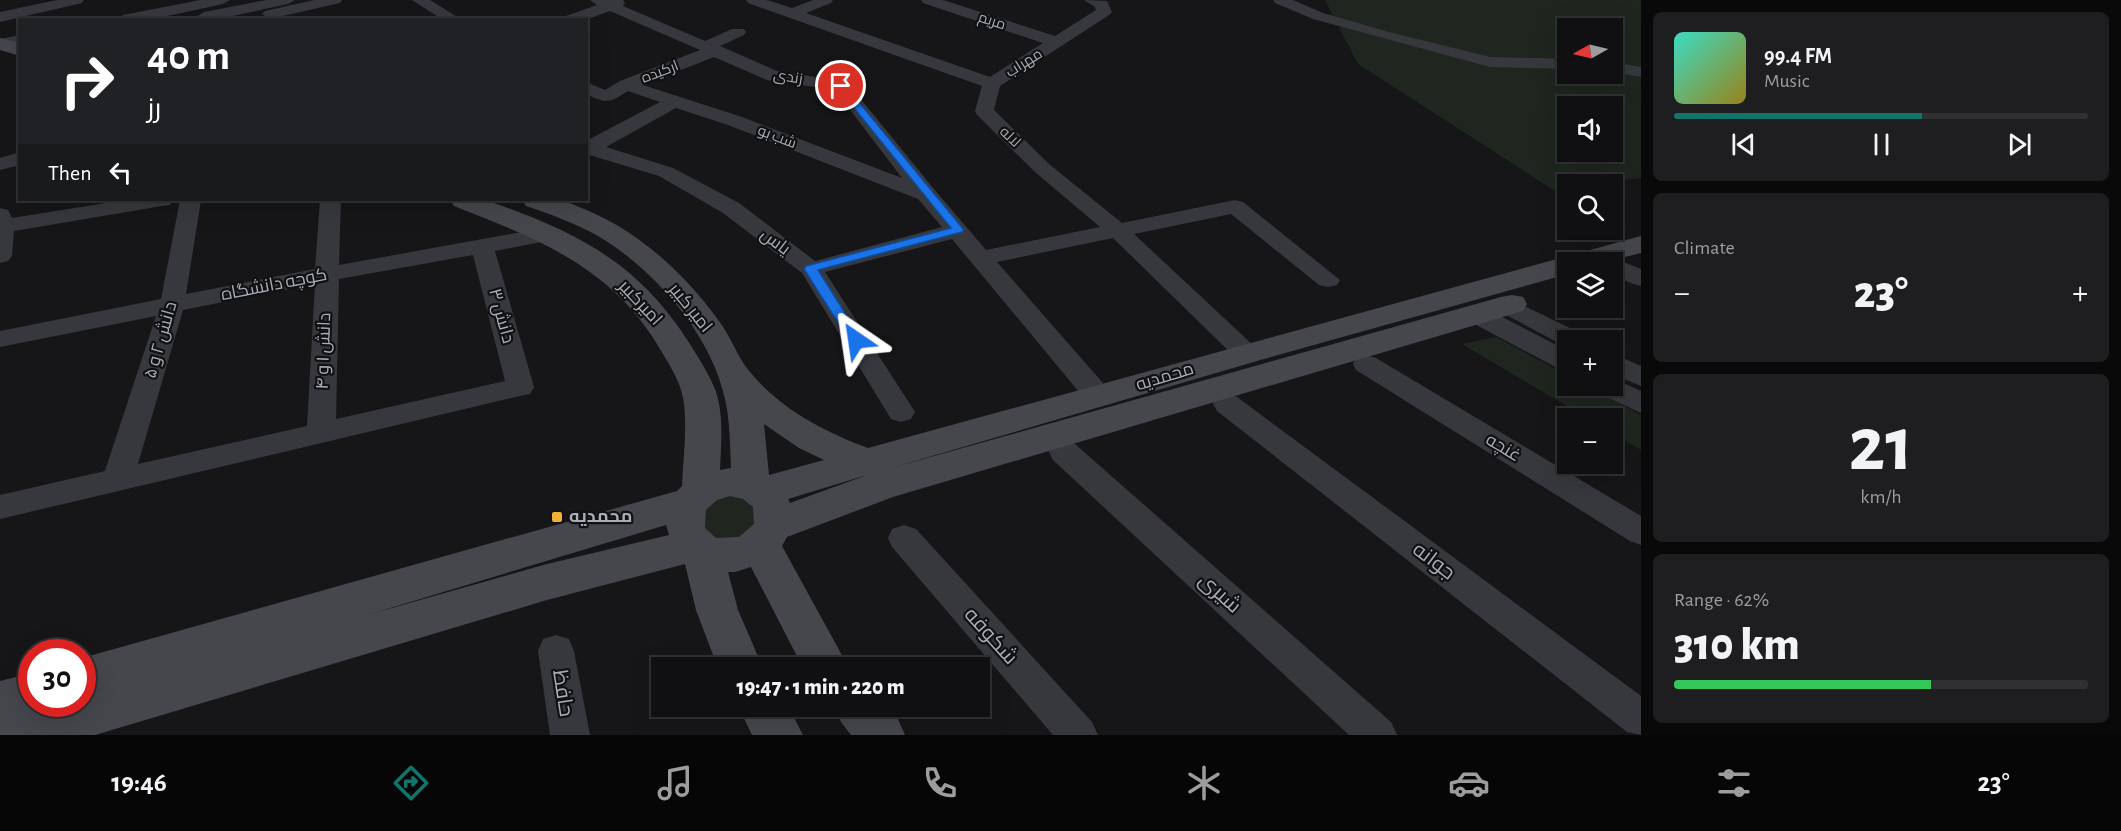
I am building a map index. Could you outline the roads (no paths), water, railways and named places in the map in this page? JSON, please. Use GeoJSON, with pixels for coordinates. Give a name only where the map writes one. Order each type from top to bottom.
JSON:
{"type":"FeatureCollection","features":[{"type":"Feature","properties":{"kind":"street"},"geometry":{"type":"LineString","coordinates":[[0,17],[76,0]]}},
{"type":"Feature","properties":{"kind":"street"},"geometry":{"type":"LineString","coordinates":[[133,18],[223,0]]}},
{"type":"Feature","properties":{"kind":"street"},"geometry":{"type":"LineString","coordinates":[[203,18],[335,0]]}},
{"type":"Feature","properties":{"kind":"street"},"geometry":{"type":"LineString","coordinates":[[419,0],[444,18]]}},
{"type":"Feature","properties":{"kind":"street"},"geometry":{"type":"LineString","coordinates":[[753,0],[992,83]]}},
{"type":"Feature","properties":{"kind":"street"},"geometry":{"type":"LineString","coordinates":[[791,14],[826,0]]}},
{"type":"Feature","properties":{"kind":"street","name":"مریم"},"geometry":{"type":"LineString","coordinates":[[928,0],[1056,42]]}},
{"type":"Feature","properties":{"kind":"street","name":"مهراب"},"geometry":{"type":"LineString","coordinates":[[992,83],[1104,12],[1102,4],[1091,0]]}},
{"type":"Feature","properties":{"kind":"street"},"geometry":{"type":"LineString","coordinates":[[1281,0],[1318,16],[1490,62],[1557,64]]}},
{"type":"Feature","properties":{"kind":"street"},"geometry":{"type":"LineString","coordinates":[[573,18],[612,2]]}},
{"type":"Feature","properties":{"kind":"street","name":"زندی"},"geometry":{"type":"LineString","coordinates":[[612,2],[773,76],[841,86],[926,194],[1099,397]]}},
{"type":"Feature","properties":{"kind":"street"},"geometry":{"type":"LineString","coordinates":[[251,18],[287,5]]}},
{"type":"Feature","properties":{"kind":"street"},"geometry":{"type":"LineString","coordinates":[[287,5],[301,18]]}},
{"type":"Feature","properties":{"kind":"street","name":"ارکیده"},"geometry":{"type":"LineString","coordinates":[[588,88],[606,96],[711,48],[738,32]]}},
{"type":"Feature","properties":{"kind":"street"},"geometry":{"type":"LineString","coordinates":[[0,44],[18,41]]}},
{"type":"Feature","properties":{"kind":"street"},"geometry":{"type":"LineString","coordinates":[[0,44],[18,49]]}},
{"type":"Feature","properties":{"kind":"street"},"geometry":{"type":"LineString","coordinates":[[1623,69],[1641,72]]}},
{"type":"Feature","properties":{"kind":"street","name":"لاله"},"geometry":{"type":"LineString","coordinates":[[992,83],[984,111],[1042,168],[1116,229],[1246,353]]}},
{"type":"Feature","properties":{"kind":"street","name":"شب بو"},"geometry":{"type":"LineString","coordinates":[[626,85],[735,121],[926,194]]}},
{"type":"Feature","properties":{"kind":"street"},"geometry":{"type":"LineString","coordinates":[[588,148],[675,101]]}},
{"type":"Feature","properties":{"kind":"street","name":"یاس"},"geometry":{"type":"LineString","coordinates":[[588,148],[666,172],[731,208],[810,269],[901,412]]}},
{"type":"Feature","properties":{"kind":"street"},"geometry":{"type":"LineString","coordinates":[[0,164],[18,159]]}},
{"type":"Feature","properties":{"kind":"street"},"geometry":{"type":"LineString","coordinates":[[0,256],[1,218],[153,201]]}},
{"type":"Feature","properties":{"kind":"street","name":"دانش ۲ و ۵"},"geometry":{"type":"LineString","coordinates":[[118,478],[172,306],[190,201]]}},
{"type":"Feature","properties":{"kind":"street","name":"دانش ۱ و ۴"},"geometry":{"type":"LineString","coordinates":[[321,431],[330,201]]}},
{"type":"Feature","properties":{"kind":"street","name":"امیرکبیر"},"geometry":{"type":"LineString","coordinates":[[466,201],[549,234],[589,255],[628,287],[670,336],[701,399],[695,498]]}},
{"type":"Feature","properties":{"kind":"street","name":"امیر کبیر"},"geometry":{"type":"LineString","coordinates":[[538,201],[600,226],[642,255],[704,323],[719,345],[736,378],[763,511]]}},
{"type":"Feature","properties":{"kind":"street"},"geometry":{"type":"LineString","coordinates":[[982,258],[1116,229],[1235,207],[1328,280]]}},
{"type":"Feature","properties":{"kind":"street"},"geometry":{"type":"LineString","coordinates":[[810,269],[958,230]]}},
{"type":"Feature","properties":{"kind":"street","name":"کوچه دانشگاه"},"geometry":{"type":"LineString","coordinates":[[0,339],[327,274],[549,234]]}},
{"type":"Feature","properties":{"kind":"street"},"geometry":{"type":"LineString","coordinates":[[1612,252],[1641,244]]}},
{"type":"Feature","properties":{"kind":"street","name":"دانش ۳"},"geometry":{"type":"LineString","coordinates":[[321,431],[520,387],[483,245]]}},
{"type":"Feature","properties":{"kind":"street","name":"محمدیه"},"geometry":{"type":"LineString","coordinates":[[763,511],[868,462],[1246,353],[1557,268]]}},
{"type":"Feature","properties":{"kind":"street","name":"محمدیه"},"geometry":{"type":"LineString","coordinates":[[763,511],[883,485],[1557,290]]}},
{"type":"Feature","properties":{"kind":"street"},"geometry":{"type":"LineString","coordinates":[[1491,310],[1557,334]]}},
{"type":"Feature","properties":{"kind":"street"},"geometry":{"type":"LineString","coordinates":[[1491,310],[1557,355]]}},
{"type":"Feature","properties":{"kind":"street","name":"غنچه"},"geometry":{"type":"LineString","coordinates":[[1366,364],[1641,532]]}},
{"type":"Feature","properties":{"kind":"street"},"geometry":{"type":"LineString","coordinates":[[1623,368],[1641,377]]}},
{"type":"Feature","properties":{"kind":"street"},"geometry":{"type":"LineString","coordinates":[[736,378],[778,420],[803,436],[832,450],[868,462]]}},
{"type":"Feature","properties":{"kind":"street"},"geometry":{"type":"LineString","coordinates":[[1623,394],[1641,403]]}},
{"type":"Feature","properties":{"kind":"street","name":"جوانه"},"geometry":{"type":"LineString","coordinates":[[1227,404],[1641,718]]}},
{"type":"Feature","properties":{"kind":"street"},"geometry":{"type":"LineString","coordinates":[[0,507],[321,431]]}},
{"type":"Feature","properties":{"kind":"street","name":"شیری"},"geometry":{"type":"LineString","coordinates":[[1064,452],[1377,735]]}},
{"type":"Feature","properties":{"kind":"street"},"geometry":{"type":"LineString","coordinates":[[736,657],[717,610],[699,548],[688,536],[684,525],[684,514],[695,498],[710,487],[730,482],[763,511],[795,613],[821,657]]}},
{"type":"Feature","properties":{"kind":"street"},"geometry":{"type":"LineString","coordinates":[[96,675],[695,498]]}},
{"type":"Feature","properties":{"kind":"street"},"geometry":{"type":"LineString","coordinates":[[18,735],[547,582],[699,548],[725,556],[738,554],[763,511]]}},
{"type":"Feature","properties":{"kind":"street","name":"شکوفه"},"geometry":{"type":"LineString","coordinates":[[904,538],[1078,735]]}},
{"type":"Feature","properties":{"kind":"street","name":"حافظ"},"geometry":{"type":"LineString","coordinates":[[556,651],[570,735]]}},
{"type":"Feature","properties":{"kind":"street"},"geometry":{"type":"LineString","coordinates":[[0,703],[18,698]]}},
{"type":"Feature","properties":{"kind":"street"},"geometry":{"type":"LineString","coordinates":[[768,717],[779,735]]}},
{"type":"Feature","properties":{"kind":"street"},"geometry":{"type":"LineString","coordinates":[[866,717],[881,735]]}},
{"type":"Feature","properties":{"kind":"place","name":"محمدیه"},"geometry":{"type":"Point","coordinates":[557,517]}}]}
